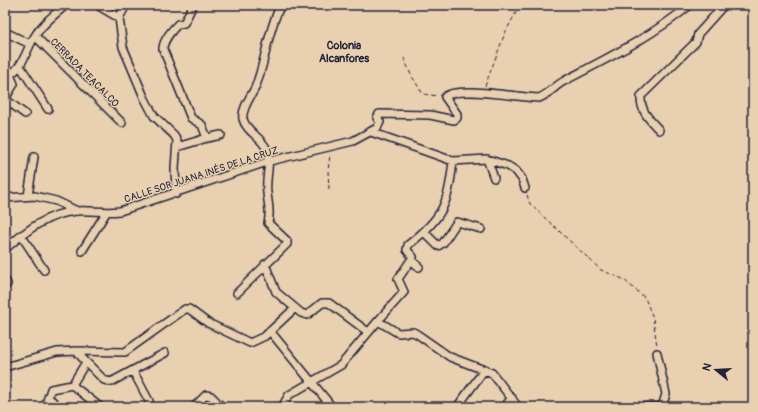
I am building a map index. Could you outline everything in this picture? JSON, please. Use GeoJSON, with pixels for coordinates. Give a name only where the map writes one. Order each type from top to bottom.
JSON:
{"type":"FeatureCollection","features":[{"type":"Feature","properties":{"kind":"street"},"geometry":{"type":"LineString","coordinates":[[52,5],[59,11]]}},
{"type":"Feature","properties":{"kind":"street"},"geometry":{"type":"LineString","coordinates":[[25,114],[5,99],[14,84],[8,77],[20,66],[35,36],[66,5]]}},
{"type":"Feature","properties":{"kind":"street"},"geometry":{"type":"LineString","coordinates":[[97,5],[119,18]]}},
{"type":"Feature","properties":{"kind":"street"},"geometry":{"type":"LineString","coordinates":[[126,5],[119,18],[123,47],[144,97],[154,116],[174,135],[177,140],[175,168],[176,194]]}},
{"type":"Feature","properties":{"kind":"street"},"geometry":{"type":"LineString","coordinates":[[193,5],[184,23],[178,24],[172,31],[164,43],[163,49],[191,118],[202,125],[207,138]]}},
{"type":"Feature","properties":{"kind":"street"},"geometry":{"type":"LineString","coordinates":[[370,132],[380,124],[377,118],[379,114],[430,115],[454,120],[457,118],[457,114],[445,97],[450,93],[482,92],[532,98],[546,95],[562,82],[617,54],[656,31],[690,5]]}},
{"type":"Feature","properties":{"kind":"street"},"geometry":{"type":"LineString","coordinates":[[660,130],[643,111],[640,103],[641,96],[696,42],[698,34],[724,5]]}},
{"type":"Feature","properties":{"kind":"street"},"geometry":{"type":"LineString","coordinates":[[237,293],[287,244],[287,241],[268,223],[270,213],[267,192],[270,161],[265,146],[246,124],[243,118],[265,57],[270,29],[279,6]]}},
{"type":"Feature","properties":{"kind":"street"},"geometry":{"type":"LineString","coordinates":[[5,32],[30,44]]}},
{"type":"Feature","properties":{"kind":"street","name":"CERRADA TEACALCO"},"geometry":{"type":"LineString","coordinates":[[35,36],[122,123]]}},
{"type":"Feature","properties":{"kind":"street"},"geometry":{"type":"LineString","coordinates":[[20,66],[48,109]]}},
{"type":"Feature","properties":{"kind":"street"},"geometry":{"type":"LineString","coordinates":[[370,132],[453,161],[487,159],[508,166],[516,171],[522,179],[525,188]]}},
{"type":"Feature","properties":{"kind":"street","name":"CALLE SOR JUANA INÉS DE LA CRUZ"},"geometry":{"type":"LineString","coordinates":[[5,249],[34,225],[48,219],[77,211],[106,213],[132,208],[145,202],[176,194],[270,161],[353,141],[370,132]]}},
{"type":"Feature","properties":{"kind":"street"},"geometry":{"type":"LineString","coordinates":[[177,147],[222,135]]}},
{"type":"Feature","properties":{"kind":"street"},"geometry":{"type":"LineString","coordinates":[[28,196],[34,157]]}},
{"type":"Feature","properties":{"kind":"street"},"geometry":{"type":"LineString","coordinates":[[487,159],[494,178]]}},
{"type":"Feature","properties":{"kind":"street"},"geometry":{"type":"LineString","coordinates":[[282,407],[289,395],[341,365],[404,292],[398,279],[413,256],[408,250],[408,245],[424,232],[446,203],[453,161]]}},
{"type":"Feature","properties":{"kind":"street"},"geometry":{"type":"LineString","coordinates":[[5,198],[28,196],[56,201],[77,211]]}},
{"type":"Feature","properties":{"kind":"street"},"geometry":{"type":"LineString","coordinates":[[82,251],[106,213]]}},
{"type":"Feature","properties":{"kind":"street"},"geometry":{"type":"LineString","coordinates":[[424,232],[438,246],[443,243],[457,222],[481,229]]}},
{"type":"Feature","properties":{"kind":"street"},"geometry":{"type":"LineString","coordinates":[[21,235],[44,270]]}},
{"type":"Feature","properties":{"kind":"street"},"geometry":{"type":"LineString","coordinates":[[411,260],[419,267]]}},
{"type":"Feature","properties":{"kind":"street"},"geometry":{"type":"LineString","coordinates":[[266,264],[276,292],[295,308],[307,315],[322,303],[329,303],[368,332]]}},
{"type":"Feature","properties":{"kind":"street"},"geometry":{"type":"LineString","coordinates":[[5,367],[57,352],[125,352],[185,309],[189,309],[208,323],[250,343],[258,340],[270,331],[295,308]]}},
{"type":"Feature","properties":{"kind":"street"},"geometry":{"type":"LineString","coordinates":[[378,321],[398,333],[413,332],[450,357],[485,369],[496,377],[518,407]]}},
{"type":"Feature","properties":{"kind":"street"},"geometry":{"type":"LineString","coordinates":[[270,331],[310,382],[332,407]]}},
{"type":"Feature","properties":{"kind":"street"},"geometry":{"type":"LineString","coordinates":[[76,351],[108,382],[133,371],[165,353]]}},
{"type":"Feature","properties":{"kind":"street"},"geometry":{"type":"LineString","coordinates":[[646,407],[662,407],[666,394],[657,353]]}},
{"type":"Feature","properties":{"kind":"street"},"geometry":{"type":"LineString","coordinates":[[45,407],[51,389],[72,385],[86,362]]}},
{"type":"Feature","properties":{"kind":"street"},"geometry":{"type":"LineString","coordinates":[[457,407],[485,369]]}},
{"type":"Feature","properties":{"kind":"street"},"geometry":{"type":"LineString","coordinates":[[133,371],[149,401]]}},
{"type":"Feature","properties":{"kind":"street"},"geometry":{"type":"LineString","coordinates":[[72,385],[100,407]]}},
{"type":"Feature","properties":{"kind":"street"},"geometry":{"type":"LineString","coordinates":[[194,407],[206,394],[211,396],[222,407]]}},
{"type":"Feature","properties":{"kind":"street"},"geometry":{"type":"LineString","coordinates":[[48,398],[59,407]]}},
{"type":"Feature","properties":{"kind":"street"},"geometry":{"type":"LineString","coordinates":[[504,407],[512,398]]}},
{"type":"Feature","properties":{"kind":"path"},"geometry":{"type":"LineString","coordinates":[[482,92],[505,33],[520,5]]}},
{"type":"Feature","properties":{"kind":"path"},"geometry":{"type":"LineString","coordinates":[[404,58],[411,75],[423,94],[445,97]]}},
{"type":"Feature","properties":{"kind":"path"},"geometry":{"type":"LineString","coordinates":[[328,189],[328,171],[331,147]]}},
{"type":"Feature","properties":{"kind":"path"},"geometry":{"type":"LineString","coordinates":[[525,188],[530,204],[601,270],[623,279],[645,298],[653,318],[657,353]]}},
{"type":"Feature","properties":{"kind":"district","name":"Colonia Alcanfores"},"geometry":{"type":"Point","coordinates":[344,51]}}]}
